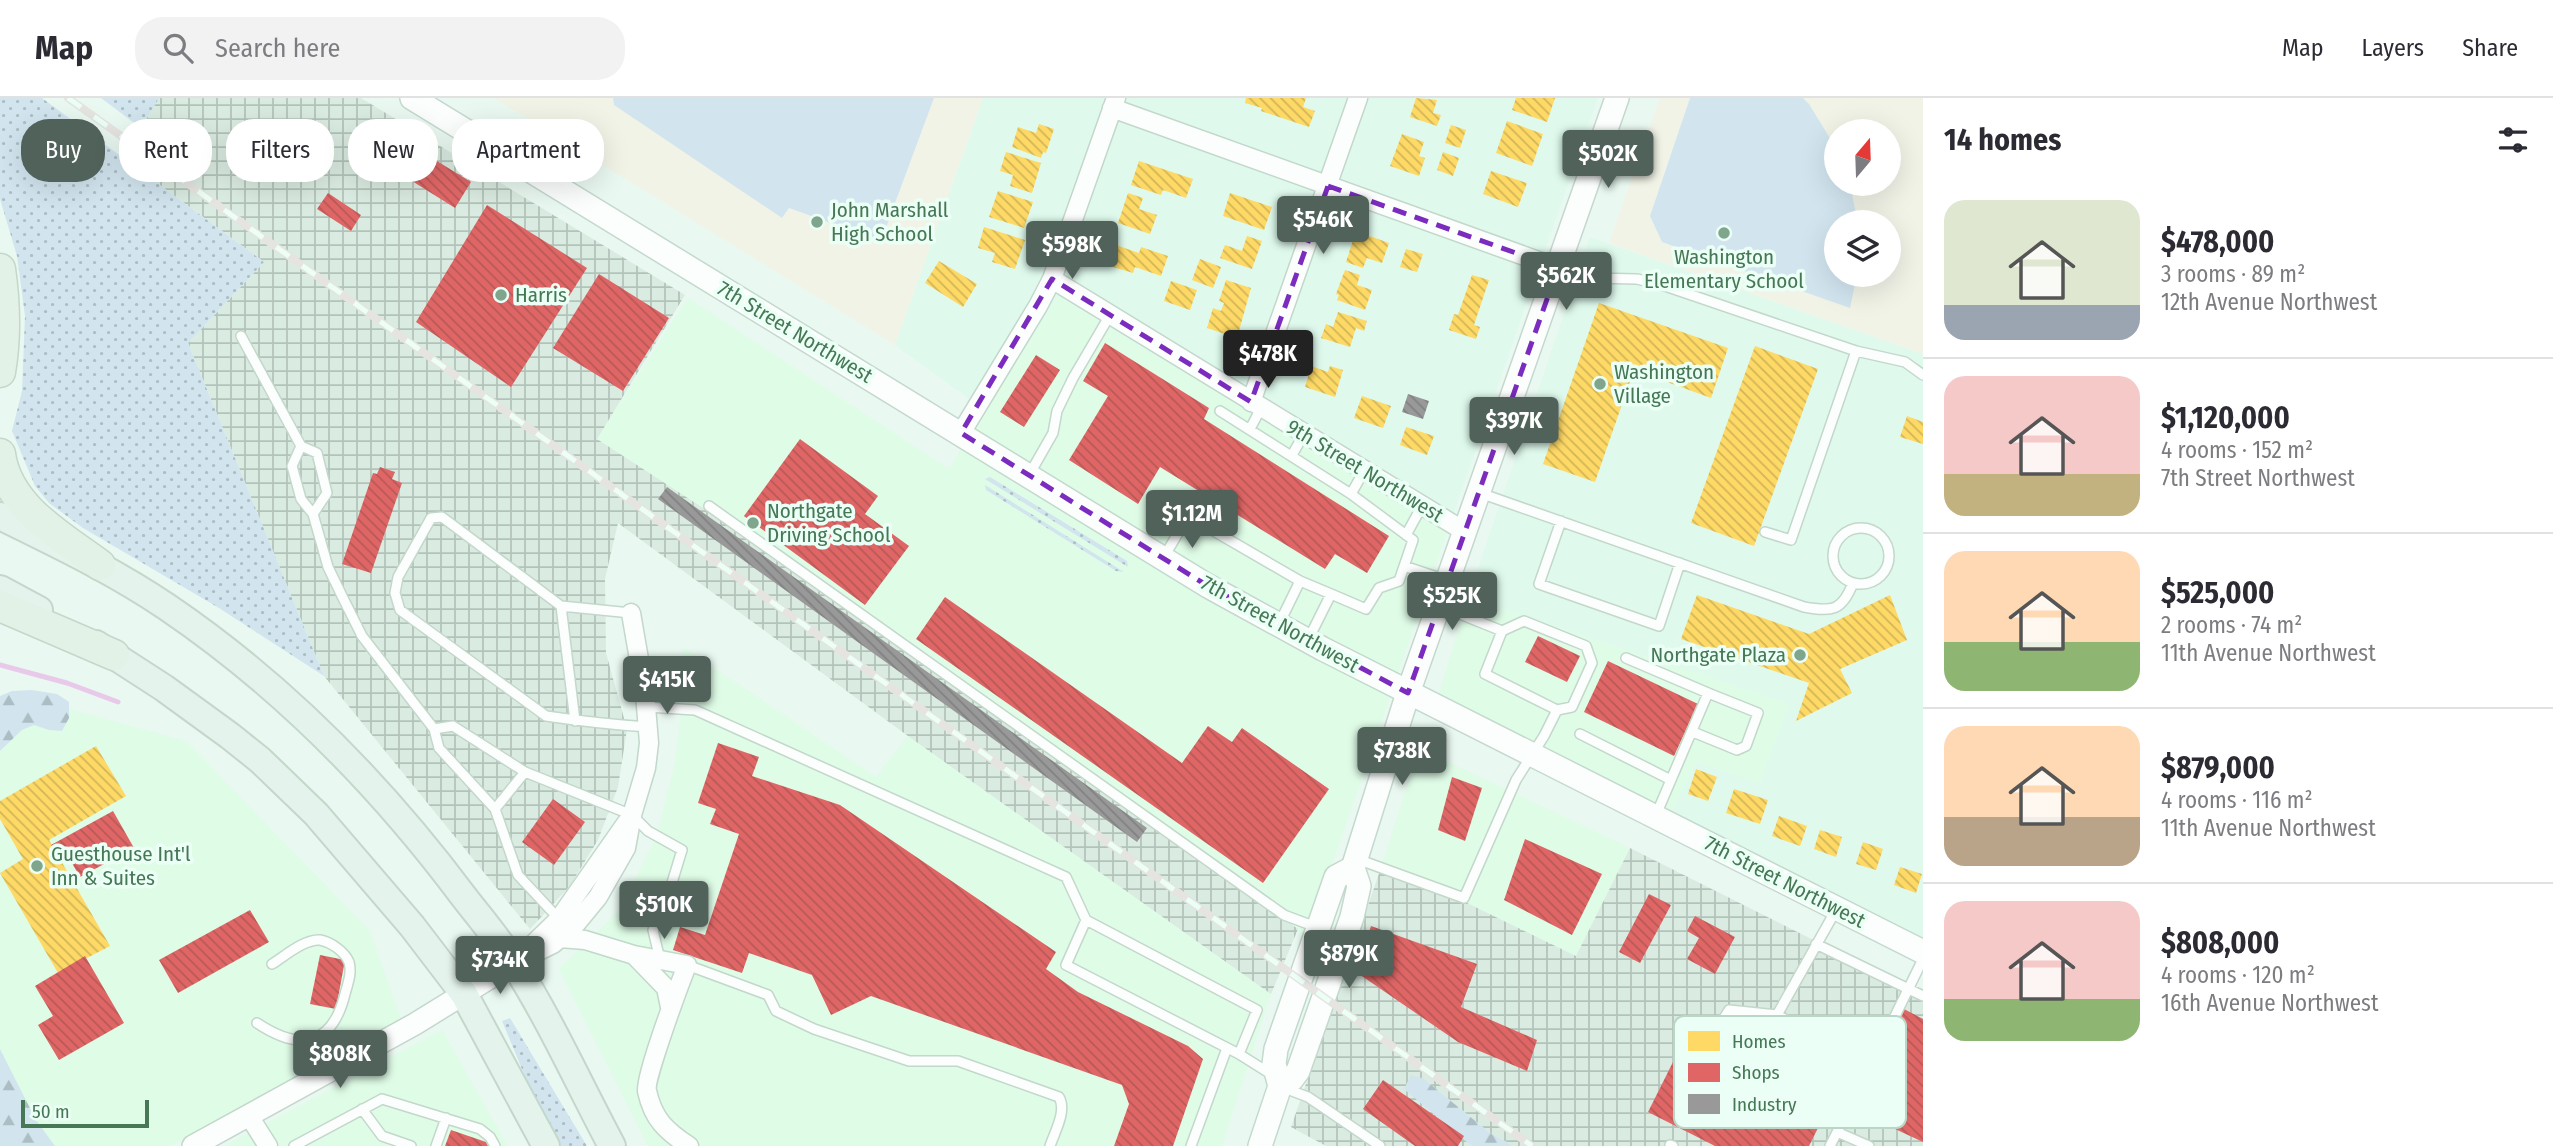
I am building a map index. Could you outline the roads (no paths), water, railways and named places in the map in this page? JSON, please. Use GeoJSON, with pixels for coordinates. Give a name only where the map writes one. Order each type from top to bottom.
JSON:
{"type":"FeatureCollection","features":[{"type":"Feature","properties":{"kind":"highway"},"geometry":{"type":"LineString","coordinates":[[0,269],[5,338],[0,372]]}},
{"type":"Feature","properties":{"kind":"highway"},"geometry":{"type":"LineString","coordinates":[[0,454],[9,484],[28,510],[100,565]]}},
{"type":"Feature","properties":{"kind":"highway"},"geometry":{"type":"LineString","coordinates":[[0,606],[114,655]]}},
{"type":"Feature","properties":{"kind":"main road","name":"7th Street Northwest"},"geometry":{"type":"LineString","coordinates":[[412,98],[1163,558],[1278,625],[1923,952]]}},
{"type":"Feature","properties":{"kind":"main road"},"geometry":{"type":"LineString","coordinates":[[1279,1082],[1292,1079],[1298,1071],[1352,917],[1359,886],[1355,863],[1408,692],[1617,98]]}},
{"type":"Feature","properties":{"kind":"main road"},"geometry":{"type":"LineString","coordinates":[[0,516],[100,565],[166,607],[222,647],[311,723],[436,859],[514,963],[612,1146]]}},
{"type":"Feature","properties":{"kind":"main road"},"geometry":{"type":"LineString","coordinates":[[0,589],[114,655],[199,712],[260,760],[307,805],[412,926],[464,994],[546,1146]]}},
{"type":"Feature","properties":{"kind":"main road"},"geometry":{"type":"LineString","coordinates":[[1261,1146],[1279,1082],[1274,1064],[1276,1049],[1336,877],[1355,863]]}},
{"type":"Feature","properties":{"kind":"street"},"geometry":{"type":"LineString","coordinates":[[1256,405],[1358,98]]}},
{"type":"Feature","properties":{"kind":"street"},"geometry":{"type":"LineString","coordinates":[[961,433],[1052,279],[1114,103],[1328,186],[1558,268]]}},
{"type":"Feature","properties":{"kind":"street","name":"9th Street Northwest"},"geometry":{"type":"LineString","coordinates":[[1052,279],[1464,531]]}},
{"type":"Feature","properties":{"kind":"street"},"geometry":{"type":"LineString","coordinates":[[193,1146],[415,1024],[560,938],[575,925],[598,897],[626,848],[632,815],[646,768],[649,727],[631,613]]}},
{"type":"Feature","properties":{"kind":"street"},"geometry":{"type":"LineString","coordinates":[[514,963],[559,919],[632,815]]}},
{"type":"Feature","properties":{"kind":"street"},"geometry":{"type":"LineString","coordinates":[[560,938],[585,940],[634,956],[687,965],[670,1007],[645,1088],[666,1132],[689,1146]]}},
{"type":"Feature","properties":{"kind":"street"},"geometry":{"type":"LineString","coordinates":[[634,956],[666,988],[670,1007]]}},
{"type":"Feature","properties":{"kind":"street"},"geometry":{"type":"LineString","coordinates":[[249,1116],[268,1146]]}},
{"type":"Feature","properties":{"kind":"lane"},"geometry":{"type":"LineString","coordinates":[[1558,268],[1592,278],[1637,279],[1662,285],[1856,351],[1905,362],[1923,374]]}},
{"type":"Feature","properties":{"kind":"lane"},"geometry":{"type":"LineString","coordinates":[[1029,475],[1053,433],[1057,411],[1073,378],[1110,315]]}},
{"type":"Feature","properties":{"kind":"lane"},"geometry":{"type":"LineString","coordinates":[[241,336],[301,446],[317,453],[327,494],[313,514]]}},
{"type":"Feature","properties":{"kind":"lane"},"geometry":{"type":"LineString","coordinates":[[1765,531],[1791,540],[1856,351]]}},
{"type":"Feature","properties":{"kind":"lane"},"geometry":{"type":"LineString","coordinates":[[1250,429],[1256,405]]}},
{"type":"Feature","properties":{"kind":"lane"},"geometry":{"type":"LineString","coordinates":[[1163,558],[1188,516],[1300,581],[1366,609],[1379,587],[1399,581],[1413,540],[1351,494],[1220,411]]}},
{"type":"Feature","properties":{"kind":"lane"},"geometry":{"type":"LineString","coordinates":[[1292,455],[1304,434]]}},
{"type":"Feature","properties":{"kind":"lane"},"geometry":{"type":"LineString","coordinates":[[301,446],[292,466],[301,499],[313,514],[328,567],[362,636],[434,729],[439,748],[495,809],[518,875],[559,919]]}},
{"type":"Feature","properties":{"kind":"lane"},"geometry":{"type":"LineString","coordinates":[[1351,494],[1364,471]]}},
{"type":"Feature","properties":{"kind":"lane"},"geometry":{"type":"LineString","coordinates":[[1478,492],[1804,607],[1824,610],[1838,607],[1846,599],[1853,583]]}},
{"type":"Feature","properties":{"kind":"lane"},"geometry":{"type":"LineString","coordinates":[[709,506],[1283,915],[1318,928]]}},
{"type":"Feature","properties":{"kind":"lane"},"geometry":{"type":"LineString","coordinates":[[1406,535],[1422,506]]}},
{"type":"Feature","properties":{"kind":"lane"},"geometry":{"type":"LineString","coordinates":[[631,613],[561,606],[442,517],[431,518],[398,576],[396,593],[400,610],[546,716],[649,727]]}},
{"type":"Feature","properties":{"kind":"lane"},"geometry":{"type":"LineString","coordinates":[[1561,522],[1539,584],[1659,626],[1680,563]]}},
{"type":"Feature","properties":{"kind":"lane"},"geometry":{"type":"LineString","coordinates":[[1864,528],[1878,534],[1884,541],[1888,558],[1884,572],[1878,577],[1868,582],[1853,583],[1836,568],[1833,554],[1837,541],[1844,533],[1864,528]]}},
{"type":"Feature","properties":{"kind":"lane"},"geometry":{"type":"LineString","coordinates":[[1404,566],[1447,580]]}},
{"type":"Feature","properties":{"kind":"lane"},"geometry":{"type":"LineString","coordinates":[[1278,625],[1300,581]]}},
{"type":"Feature","properties":{"kind":"lane"},"geometry":{"type":"LineString","coordinates":[[1308,641],[1331,594]]}},
{"type":"Feature","properties":{"kind":"lane"},"geometry":{"type":"LineString","coordinates":[[561,606],[575,721]]}},
{"type":"Feature","properties":{"kind":"lane"},"geometry":{"type":"LineString","coordinates":[[1438,606],[1502,631]]}},
{"type":"Feature","properties":{"kind":"lane"},"geometry":{"type":"LineString","coordinates":[[1524,621],[1586,646],[1592,663],[1572,707],[1557,710],[1485,674],[1502,631],[1524,621]]}},
{"type":"Feature","properties":{"kind":"lane"},"geometry":{"type":"LineString","coordinates":[[1626,659],[1758,713],[1746,746],[1737,750],[1693,732]]}},
{"type":"Feature","properties":{"kind":"lane"},"geometry":{"type":"LineString","coordinates":[[1655,817],[1709,693]]}},
{"type":"Feature","properties":{"kind":"lane"},"geometry":{"type":"LineString","coordinates":[[647,707],[695,710],[1066,877],[1086,920],[1257,1010],[1239,1054]]}},
{"type":"Feature","properties":{"kind":"lane"},"geometry":{"type":"LineString","coordinates":[[1355,863],[1464,898],[1516,780],[1557,710]]}},
{"type":"Feature","properties":{"kind":"lane"},"geometry":{"type":"LineString","coordinates":[[434,729],[453,726],[525,772],[632,815],[648,831],[682,850],[667,899],[653,930],[660,960]]}},
{"type":"Feature","properties":{"kind":"lane"},"geometry":{"type":"LineString","coordinates":[[1580,734],[1671,780]]}},
{"type":"Feature","properties":{"kind":"lane"},"geometry":{"type":"LineString","coordinates":[[495,809],[525,772]]}},
{"type":"Feature","properties":{"kind":"lane"},"geometry":{"type":"LineString","coordinates":[[1725,1016],[1729,1010],[1777,1015],[1837,909]]}},
{"type":"Feature","properties":{"kind":"lane"},"geometry":{"type":"LineString","coordinates":[[1086,920],[1066,965],[1239,1054],[1380,1146]]}},
{"type":"Feature","properties":{"kind":"lane"},"geometry":{"type":"LineString","coordinates":[[257,1023],[275,1035],[289,1040],[305,1040],[320,1035],[333,1026],[341,1012],[351,971],[348,958],[333,944],[321,940],[311,941],[272,964]]}},
{"type":"Feature","properties":{"kind":"lane"},"geometry":{"type":"LineString","coordinates":[[1816,944],[1923,996]]}},
{"type":"Feature","properties":{"kind":"lane"},"geometry":{"type":"LineString","coordinates":[[1895,1016],[1923,959]]}},
{"type":"Feature","properties":{"kind":"lane"},"geometry":{"type":"LineString","coordinates":[[687,965],[768,995],[776,1011],[814,1029],[909,1061],[958,1061],[1059,1097],[1063,1104],[1062,1111],[1050,1146]]}},
{"type":"Feature","properties":{"kind":"lane"},"geometry":{"type":"LineString","coordinates":[[1191,1146],[1227,1048]]}},
{"type":"Feature","properties":{"kind":"lane"},"geometry":{"type":"LineString","coordinates":[[294,1146],[382,1099],[480,1129],[490,1137],[495,1146]]}},
{"type":"Feature","properties":{"kind":"lane"},"geometry":{"type":"LineString","coordinates":[[362,1109],[382,1136],[411,1146]]}},
{"type":"Feature","properties":{"kind":"lane"},"geometry":{"type":"LineString","coordinates":[[436,1146],[446,1118]]}},
{"type":"Feature","properties":{"kind":"lane"},"geometry":{"type":"LineString","coordinates":[[1830,1146],[1839,1128]]}},
{"type":"Feature","properties":{"kind":"lane"},"geometry":{"type":"LineString","coordinates":[[1837,1132],[1868,1146]]}},
{"type":"Feature","properties":{"kind":"waterway"},"geometry":{"type":"LineString","coordinates":[[0,665],[67,683],[118,702]]}},
{"type":"Feature","properties":{"kind":"railway"},"geometry":{"type":"LineString","coordinates":[[68,98],[1532,1146]]}},
{"type":"Feature","properties":{"kind":"place","name":"John Marshall High School"},"geometry":{"type":"Point","coordinates":[817,222]}},
{"type":"Feature","properties":{"kind":"place","name":"Washington Elementary School"},"geometry":{"type":"Point","coordinates":[1724,233]}},
{"type":"Feature","properties":{"kind":"place","name":"Harris"},"geometry":{"type":"Point","coordinates":[501,295]}},
{"type":"Feature","properties":{"kind":"place","name":"Washington Village"},"geometry":{"type":"Point","coordinates":[1600,384]}},
{"type":"Feature","properties":{"kind":"place","name":"Northgate Driving School"},"geometry":{"type":"Point","coordinates":[753,523]}},
{"type":"Feature","properties":{"kind":"place","name":"Northgate Plaza"},"geometry":{"type":"Point","coordinates":[1800,655]}},
{"type":"Feature","properties":{"kind":"place","name":"Guesthouse Int'l Inn & Suites"},"geometry":{"type":"Point","coordinates":[37,866]}}]}
